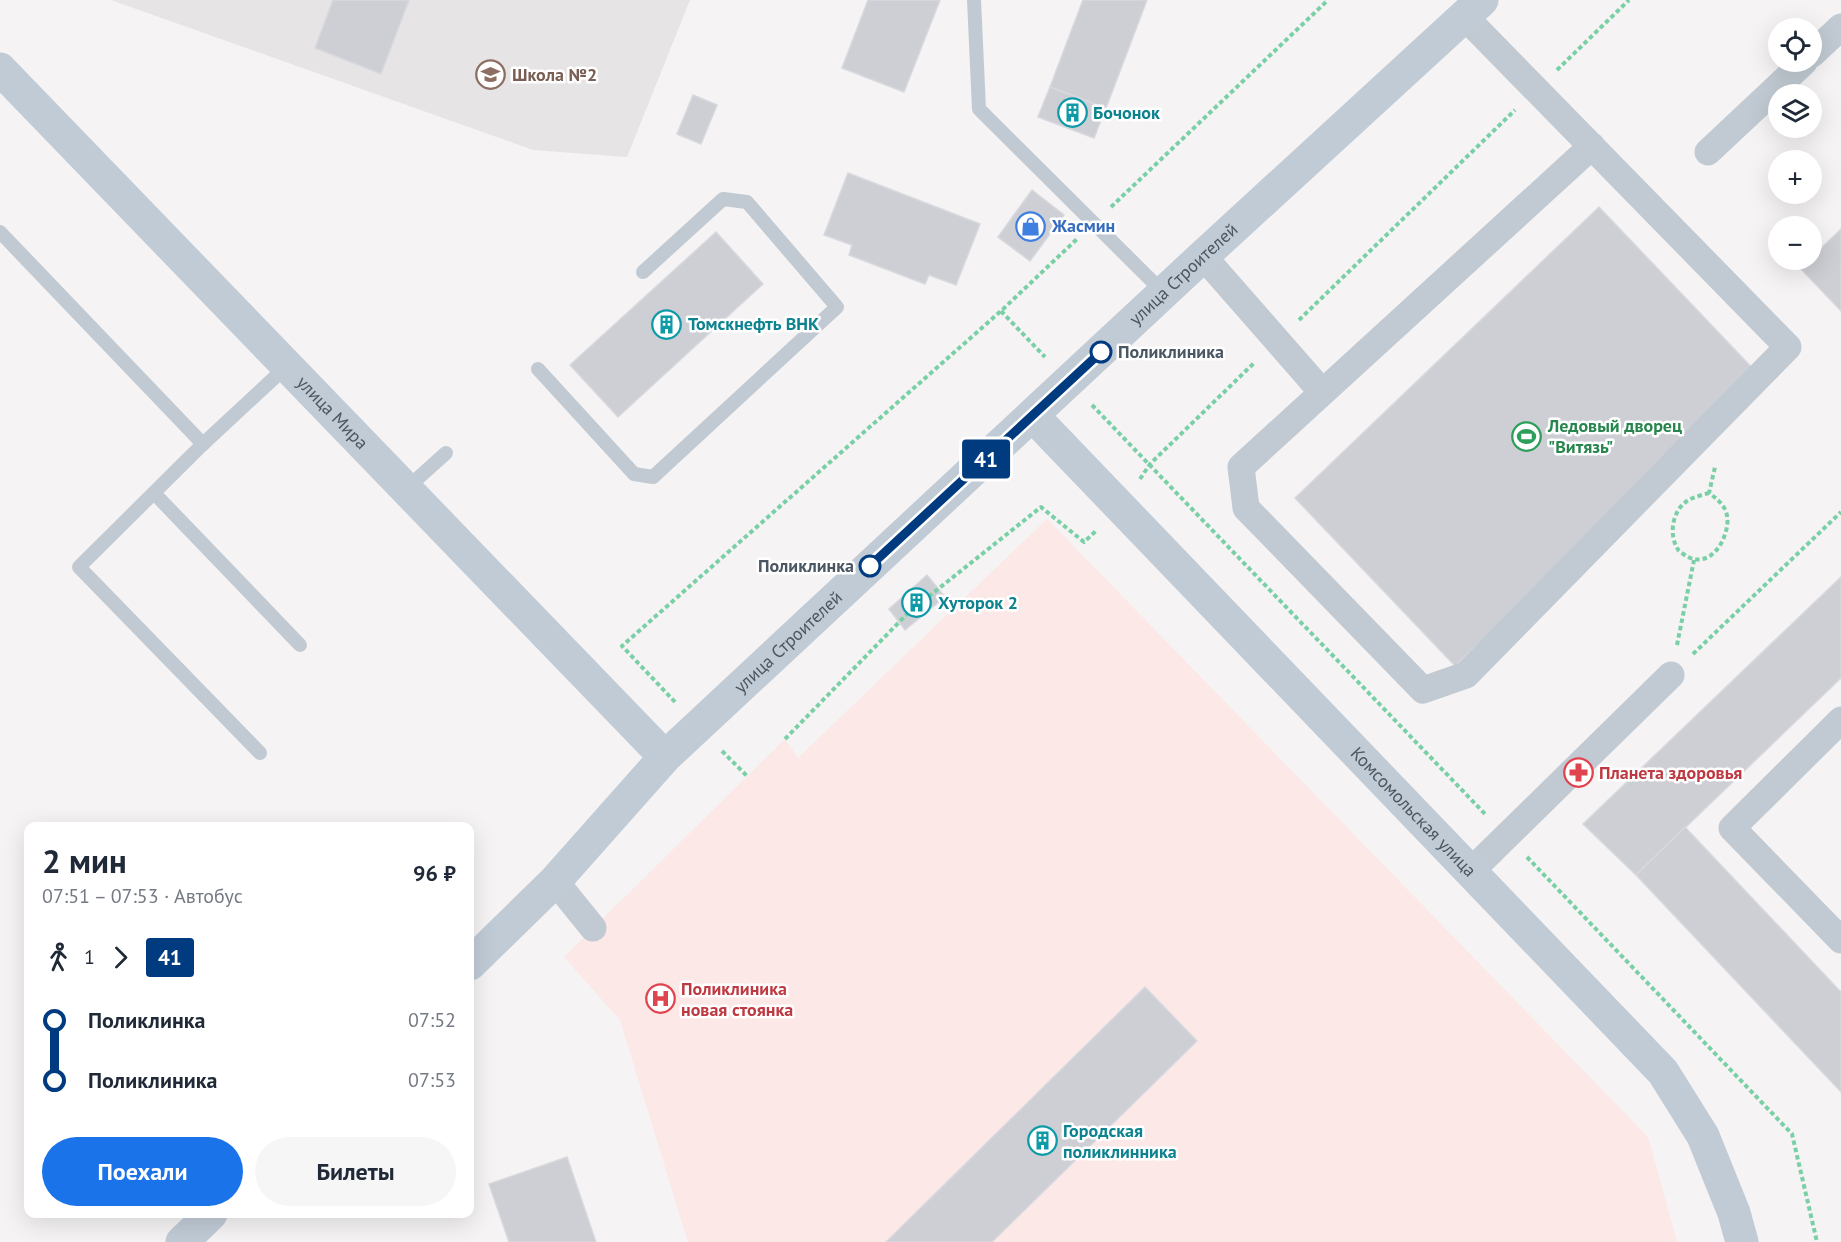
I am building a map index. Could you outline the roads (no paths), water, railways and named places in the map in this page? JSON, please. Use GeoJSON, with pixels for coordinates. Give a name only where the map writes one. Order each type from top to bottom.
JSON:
{"type":"FeatureCollection","features":[{"type":"Feature","properties":{"kind":"street"},"geometry":{"type":"LineString","coordinates":[[1473,8],[1536,90],[1592,146],[1788,347],[1466,675],[1423,690],[1246,508],[1240,467],[1592,146]]}},
{"type":"Feature","properties":{"kind":"street","name":"улица Строителей"},"geometry":{"type":"LineString","coordinates":[[474,960],[555,881],[665,757],[1473,8]]}},
{"type":"Feature","properties":{"kind":"street"},"geometry":{"type":"LineString","coordinates":[[1822,45],[1841,27]]}},
{"type":"Feature","properties":{"kind":"street","name":"улица Мира"},"geometry":{"type":"LineString","coordinates":[[0,69],[665,757]]}},
{"type":"Feature","properties":{"kind":"street"},"geometry":{"type":"LineString","coordinates":[[1708,152],[1793,72]]}},
{"type":"Feature","properties":{"kind":"street"},"geometry":{"type":"LineString","coordinates":[[1203,256],[1322,392]]}},
{"type":"Feature","properties":{"kind":"street","name":"Комсомольская улица"},"geometry":{"type":"LineString","coordinates":[[1033,416],[1663,1072],[1703,1136],[1734,1213],[1742,1242]]}},
{"type":"Feature","properties":{"kind":"street"},"geometry":{"type":"LineString","coordinates":[[1470,871],[1671,675]]}},
{"type":"Feature","properties":{"kind":"street"},"geometry":{"type":"LineString","coordinates":[[1841,720],[1732,828],[1841,940]]}},
{"type":"Feature","properties":{"kind":"street"},"geometry":{"type":"LineString","coordinates":[[555,881],[593,928]]}},
{"type":"Feature","properties":{"kind":"street"},"geometry":{"type":"LineString","coordinates":[[182,1242],[207,1218]]}},
{"type":"Feature","properties":{"kind":"lane"},"geometry":{"type":"LineString","coordinates":[[974,0],[979,110],[1164,292]]}},
{"type":"Feature","properties":{"kind":"lane"},"geometry":{"type":"LineString","coordinates":[[538,369],[634,474],[653,477],[837,307],[747,202],[723,199],[643,272]]}},
{"type":"Feature","properties":{"kind":"lane"},"geometry":{"type":"LineString","coordinates":[[0,232],[203,444]]}},
{"type":"Feature","properties":{"kind":"lane"},"geometry":{"type":"LineString","coordinates":[[260,753],[79,567],[203,444],[287,366]]}},
{"type":"Feature","properties":{"kind":"lane"},"geometry":{"type":"LineString","coordinates":[[406,489],[446,453]]}},
{"type":"Feature","properties":{"kind":"lane"},"geometry":{"type":"LineString","coordinates":[[154,493],[300,645]]}},
{"type":"Feature","properties":{"kind":"place","name":"Школа №2"},"geometry":{"type":"Point","coordinates":[491,75]}},
{"type":"Feature","properties":{"kind":"place","name":"Бочонок"},"geometry":{"type":"Point","coordinates":[1072,113]}},
{"type":"Feature","properties":{"kind":"place","name":"Жасмин"},"geometry":{"type":"Point","coordinates":[1031,226]}},
{"type":"Feature","properties":{"kind":"place","name":"Томскнефть ВНК"},"geometry":{"type":"Point","coordinates":[667,324]}},
{"type":"Feature","properties":{"kind":"place","name":"Поликлиника"},"geometry":{"type":"Point","coordinates":[1101,352]}},
{"type":"Feature","properties":{"kind":"place","name":"Ледовый дворец \"Витязь\""},"geometry":{"type":"Point","coordinates":[1527,436]}},
{"type":"Feature","properties":{"kind":"place","name":"Поликлинка"},"geometry":{"type":"Point","coordinates":[870,566]}},
{"type":"Feature","properties":{"kind":"place","name":"Хуторок 2"},"geometry":{"type":"Point","coordinates":[917,603]}},
{"type":"Feature","properties":{"kind":"place","name":"Планета здоровья"},"geometry":{"type":"Point","coordinates":[1578,773]}},
{"type":"Feature","properties":{"kind":"place","name":"Поликлиника новая стоянка"},"geometry":{"type":"Point","coordinates":[660,999]}},
{"type":"Feature","properties":{"kind":"place","name":"Городская поликлинника"},"geometry":{"type":"Point","coordinates":[1042,1141]}}]}
